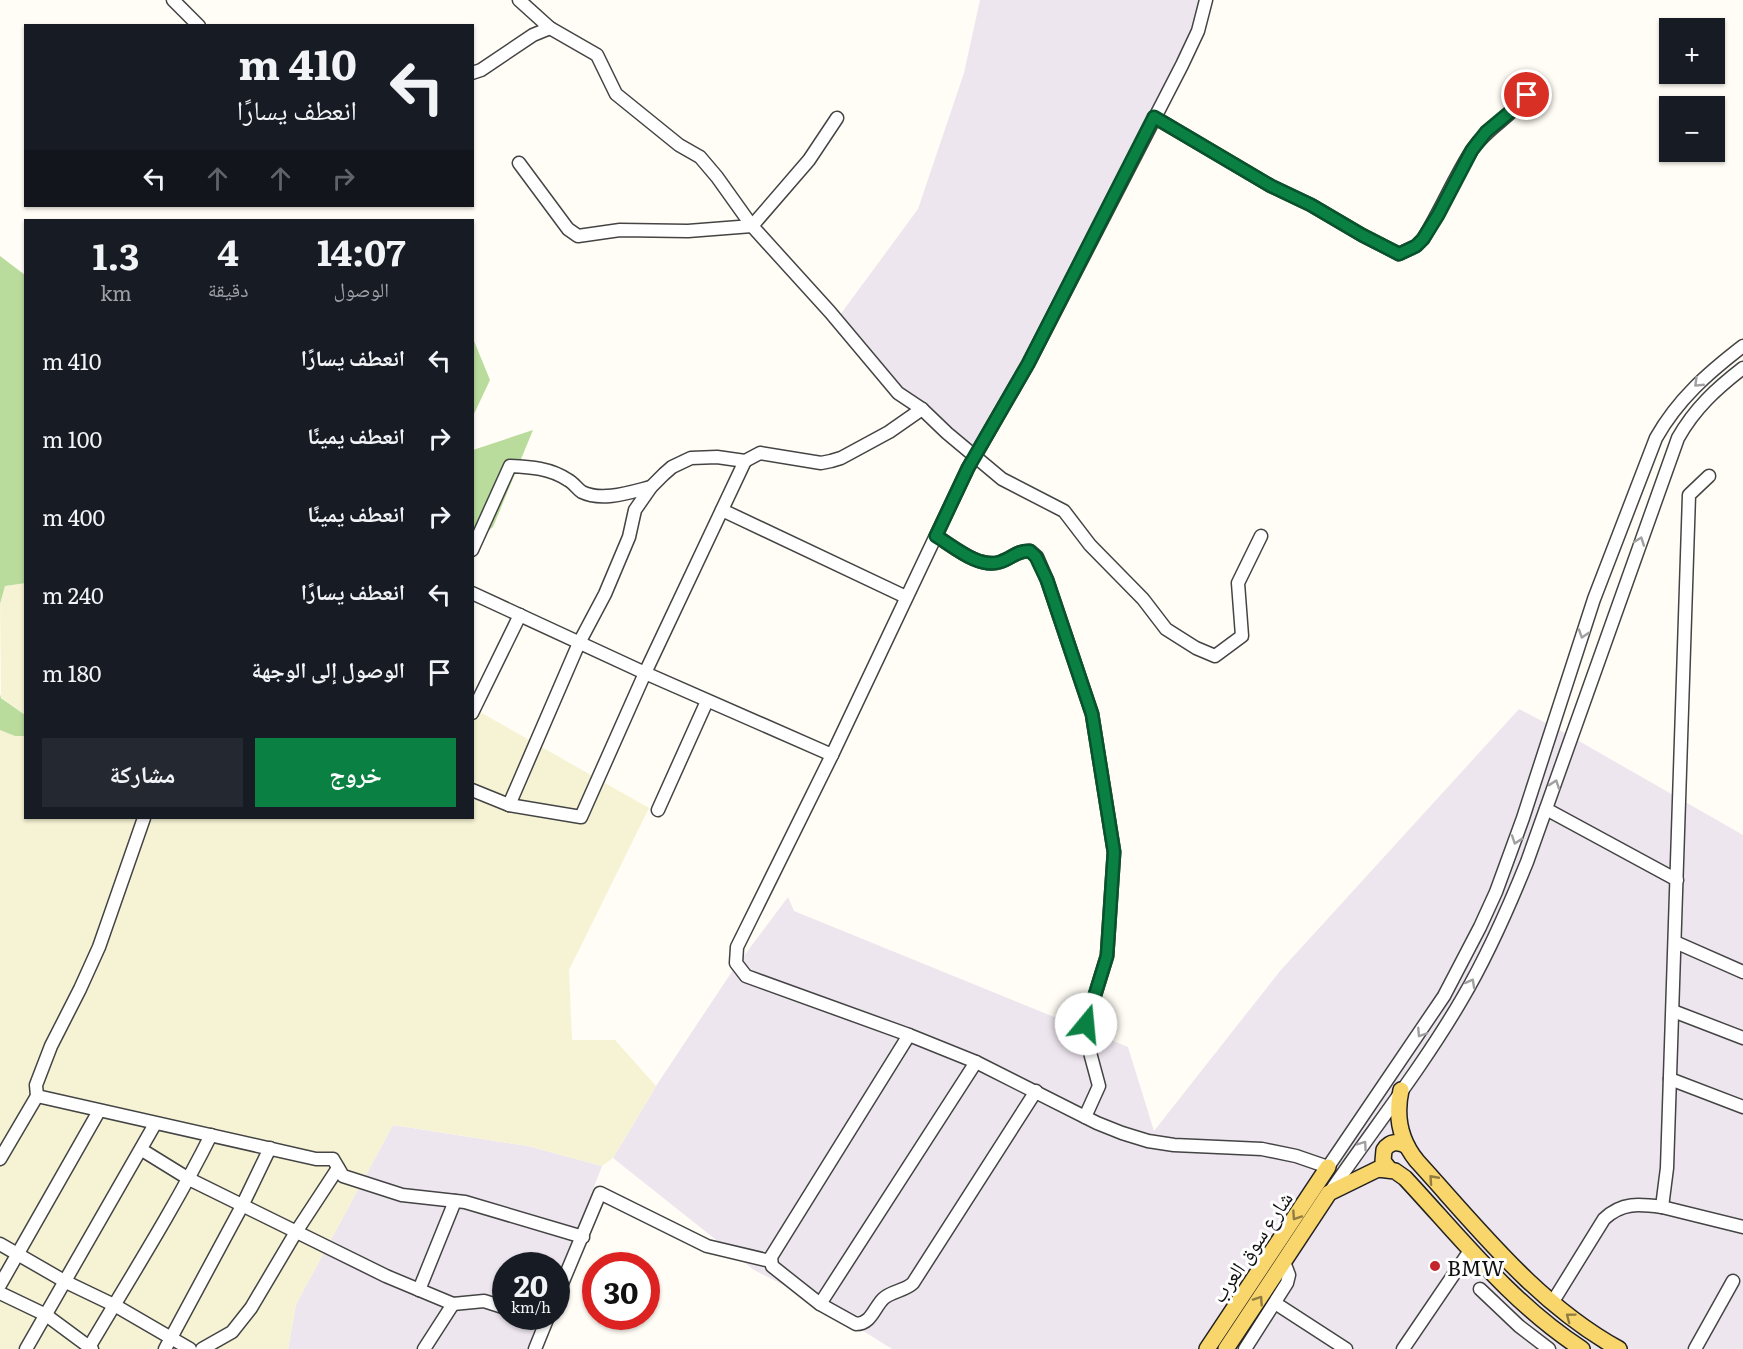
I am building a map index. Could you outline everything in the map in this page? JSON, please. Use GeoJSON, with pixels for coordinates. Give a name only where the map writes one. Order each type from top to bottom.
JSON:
{"type":"FeatureCollection","features":[{"type":"Feature","properties":{"kind":"main road"},"geometry":{"type":"LineString","coordinates":[[1401,1090],[1397,1109],[1398,1118],[1407,1146],[1418,1161],[1502,1255],[1552,1303],[1591,1332],[1619,1349]]}},
{"type":"Feature","properties":{"kind":"main road"},"geometry":{"type":"LineString","coordinates":[[1407,1146],[1393,1143],[1384,1150],[1383,1161],[1390,1170],[1405,1178],[1535,1313],[1582,1349]]}},
{"type":"Feature","properties":{"kind":"main road","name":"شارع سوق العرب"},"geometry":{"type":"LineString","coordinates":[[1207,1349],[1328,1167]]}},
{"type":"Feature","properties":{"kind":"main road"},"geometry":{"type":"LineString","coordinates":[[1226,1349],[1329,1193],[1372,1171],[1390,1170]]}},
{"type":"Feature","properties":{"kind":"street"},"geometry":{"type":"LineString","coordinates":[[173,0],[197,24]]}},
{"type":"Feature","properties":{"kind":"street"},"geometry":{"type":"LineString","coordinates":[[519,0],[550,28],[597,55],[616,94],[679,145],[700,157],[752,226],[830,312],[898,393],[922,409],[1002,479],[1064,511],[1090,545],[1143,599],[1166,628],[1196,648],[1215,656],[1242,636],[1238,583],[1261,536]]}},
{"type":"Feature","properties":{"kind":"street"},"geometry":{"type":"LineString","coordinates":[[1206,0],[1198,31],[1028,364],[975,455],[832,755],[737,947],[736,963],[741,972],[750,978],[909,1035],[976,1062],[1085,1117],[1148,1141],[1174,1145],[1262,1149],[1296,1156],[1328,1167],[1444,996],[1480,927],[1511,855],[1604,570],[1648,458],[1668,417],[1694,386],[1743,346]]}},
{"type":"Feature","properties":{"kind":"street"},"geometry":{"type":"LineString","coordinates":[[474,72],[482,70],[533,36],[550,28]]}},
{"type":"Feature","properties":{"kind":"street"},"geometry":{"type":"LineString","coordinates":[[1154,117],[1271,186],[1311,205],[1399,254],[1416,246],[1423,239],[1472,150],[1486,132],[1522,102],[1527,95]]}},
{"type":"Feature","properties":{"kind":"street"},"geometry":{"type":"LineString","coordinates":[[519,163],[568,229],[578,236],[620,230],[688,231],[752,226],[809,160],[837,118]]}},
{"type":"Feature","properties":{"kind":"street"},"geometry":{"type":"LineString","coordinates":[[1329,1193],[1444,1029],[1481,964],[1513,897],[1678,438],[1705,400],[1743,368]]}},
{"type":"Feature","properties":{"kind":"street"},"geometry":{"type":"LineString","coordinates":[[474,791],[509,805],[581,817],[645,673],[746,461],[760,453],[821,463],[831,461],[841,458],[897,427],[922,409]]}},
{"type":"Feature","properties":{"kind":"street"},"geometry":{"type":"LineString","coordinates":[[509,805],[579,643],[609,585],[629,537],[635,510],[651,487],[672,467],[691,458],[717,456],[746,461]]}},
{"type":"Feature","properties":{"kind":"street"},"geometry":{"type":"LineString","coordinates":[[474,546],[510,466],[535,467],[553,471],[570,481],[582,492],[597,495],[624,494],[651,487]]}},
{"type":"Feature","properties":{"kind":"street"},"geometry":{"type":"LineString","coordinates":[[1662,1207],[1667,1168],[1673,1011],[1689,495],[1709,476]]}},
{"type":"Feature","properties":{"kind":"street"},"geometry":{"type":"LineString","coordinates":[[722,510],[906,597]]}},
{"type":"Feature","properties":{"kind":"street"},"geometry":{"type":"LineString","coordinates":[[936,536],[976,560],[984,562],[1001,562],[1022,550],[1030,551],[1036,557],[1047,580],[1092,714],[1115,864],[1109,909],[1107,956],[1085,1034],[1099,1086],[1085,1117]]}},
{"type":"Feature","properties":{"kind":"street"},"geometry":{"type":"LineString","coordinates":[[1604,570],[1616,578],[1627,577]]}},
{"type":"Feature","properties":{"kind":"street"},"geometry":{"type":"LineString","coordinates":[[474,593],[645,673],[832,755]]}},
{"type":"Feature","properties":{"kind":"street"},"geometry":{"type":"LineString","coordinates":[[1594,599],[1605,598],[1616,609]]}},
{"type":"Feature","properties":{"kind":"street"},"geometry":{"type":"LineString","coordinates":[[476,695],[520,615]]}},
{"type":"Feature","properties":{"kind":"street"},"geometry":{"type":"LineString","coordinates":[[658,810],[707,700]]}},
{"type":"Feature","properties":{"kind":"street"},"geometry":{"type":"LineString","coordinates":[[1546,808],[1677,880]]}},
{"type":"Feature","properties":{"kind":"street"},"geometry":{"type":"LineString","coordinates":[[0,1159],[37,1096],[36,1085],[51,1046],[99,947],[144,819]]}},
{"type":"Feature","properties":{"kind":"street"},"geometry":{"type":"LineString","coordinates":[[1675,942],[1743,972]]}},
{"type":"Feature","properties":{"kind":"street"},"geometry":{"type":"LineString","coordinates":[[1673,1011],[1743,1038]]}},
{"type":"Feature","properties":{"kind":"street"},"geometry":{"type":"LineString","coordinates":[[770,1262],[773,1252],[909,1035]]}},
{"type":"Feature","properties":{"kind":"street"},"geometry":{"type":"LineString","coordinates":[[820,1304],[976,1062]]}},
{"type":"Feature","properties":{"kind":"street"},"geometry":{"type":"LineString","coordinates":[[1670,1079],[1743,1107]]}},
{"type":"Feature","properties":{"kind":"street"},"geometry":{"type":"LineString","coordinates":[[570,1266],[600,1193],[707,1246],[770,1262],[820,1304],[856,1324],[861,1324],[869,1318],[884,1298],[910,1287],[1036,1091]]}},
{"type":"Feature","properties":{"kind":"street"},"geometry":{"type":"LineString","coordinates":[[37,1096],[316,1159],[333,1159],[343,1176],[402,1195],[465,1202],[583,1237]]}},
{"type":"Feature","properties":{"kind":"street"},"geometry":{"type":"LineString","coordinates":[[0,1285],[99,1111]]}},
{"type":"Feature","properties":{"kind":"street"},"geometry":{"type":"LineString","coordinates":[[26,1349],[155,1124]]}},
{"type":"Feature","properties":{"kind":"street"},"geometry":{"type":"LineString","coordinates":[[0,1293],[46,1315],[90,1348],[189,1179],[211,1135]]}},
{"type":"Feature","properties":{"kind":"street"},"geometry":{"type":"LineString","coordinates":[[165,1349],[242,1206],[270,1148]]}},
{"type":"Feature","properties":{"kind":"street"},"geometry":{"type":"LineString","coordinates":[[142,1150],[189,1179],[386,1276],[453,1304],[484,1301],[492,1304]]}},
{"type":"Feature","properties":{"kind":"street"},"geometry":{"type":"LineString","coordinates":[[202,1349],[232,1332],[251,1308],[296,1232],[338,1168]]}},
{"type":"Feature","properties":{"kind":"street"},"geometry":{"type":"LineString","coordinates":[[419,1290],[455,1201]]}},
{"type":"Feature","properties":{"kind":"street"},"geometry":{"type":"LineString","coordinates":[[1552,1303],[1604,1220],[1611,1213],[1627,1205],[1662,1207],[1743,1227]]}},
{"type":"Feature","properties":{"kind":"street"},"geometry":{"type":"LineString","coordinates":[[0,1244],[66,1282],[116,1306],[190,1349]]}},
{"type":"Feature","properties":{"kind":"street"},"geometry":{"type":"LineString","coordinates":[[1403,1349],[1471,1249]]}},
{"type":"Feature","properties":{"kind":"street"},"geometry":{"type":"LineString","coordinates":[[1245,1349],[1288,1279],[1288,1270],[1284,1262]]}},
{"type":"Feature","properties":{"kind":"street"},"geometry":{"type":"LineString","coordinates":[[1695,1349],[1733,1281]]}},
{"type":"Feature","properties":{"kind":"street"},"geometry":{"type":"LineString","coordinates":[[1480,1289],[1519,1326],[1549,1349]]}},
{"type":"Feature","properties":{"kind":"street"},"geometry":{"type":"LineString","coordinates":[[1275,1303],[1346,1349]]}},
{"type":"Feature","properties":{"kind":"street"},"geometry":{"type":"LineString","coordinates":[[424,1349],[453,1304]]}},
{"type":"Feature","properties":{"kind":"street"},"geometry":{"type":"LineString","coordinates":[[535,1349],[541,1330]]}},
{"type":"Feature","properties":{"kind":"shaded area"},"geometry":{"type":"Polygon","coordinates":[[[980,0],[1206,0],[1198,31],[975,455],[898,393],[837,319],[918,209],[964,73],[980,0]]]}},
{"type":"Feature","properties":{"kind":"shaded area"},"geometry":{"type":"Polygon","coordinates":[[[24,583],[24,714],[1,697],[0,604],[5,586],[24,583]]]}},
{"type":"Feature","properties":{"kind":"shaded area"},"geometry":{"type":"Polygon","coordinates":[[[474,709],[649,808],[569,970],[572,1040],[615,1040],[656,1086],[613,1158],[602,1166],[528,1146],[393,1125],[296,1304],[288,1349],[0,1349],[0,730],[15,736],[24,736],[24,819],[474,819],[474,709]]]}},
{"type":"Feature","properties":{"kind":"shaded area"},"geometry":{"type":"Polygon","coordinates":[[[1519,709],[1743,835],[1743,1349],[892,1349],[820,1304],[754,1270],[613,1158],[656,1086],[731,973],[788,897],[794,911],[1128,1047],[1154,1131],[1280,971],[1519,709]]]}},
{"type":"Feature","properties":{"kind":"shaded area"},"geometry":{"type":"Polygon","coordinates":[[[393,1125],[528,1146],[602,1166],[569,1252],[492,1252],[492,1330],[538,1330],[531,1349],[288,1349],[296,1304],[393,1125]]]}},
{"type":"Feature","properties":{"kind":"green space"},"geometry":{"type":"Polygon","coordinates":[[[0,256],[24,274],[24,583],[5,586],[0,604],[0,256]]]}},
{"type":"Feature","properties":{"kind":"green space"},"geometry":{"type":"Polygon","coordinates":[[[474,341],[490,380],[474,414],[474,341]]]}},
{"type":"Feature","properties":{"kind":"green space"},"geometry":{"type":"Polygon","coordinates":[[[533,430],[493,527],[474,542],[474,450],[533,430]]]}},
{"type":"Feature","properties":{"kind":"green space"},"geometry":{"type":"Polygon","coordinates":[[[0,694],[1,698],[24,714],[24,736],[15,736],[0,730],[0,694]]]}},
{"type":"Feature","properties":{"kind":"place","name":"BMW"},"geometry":{"type":"Point","coordinates":[1435,1266]}},
{"type":"Feature","properties":{"kind":"route"},"geometry":{"type":"LineString","coordinates":[[1086,1024],[1107,956],[1109,909],[1115,864],[1092,714],[1047,580],[1036,557],[1030,551],[1022,550],[1001,562],[984,562],[976,560],[936,536],[968,468],[1028,364],[1154,117],[1271,186],[1311,205],[1399,254],[1416,246],[1423,239],[1472,150],[1486,132],[1522,102],[1527,95]]}}]}
